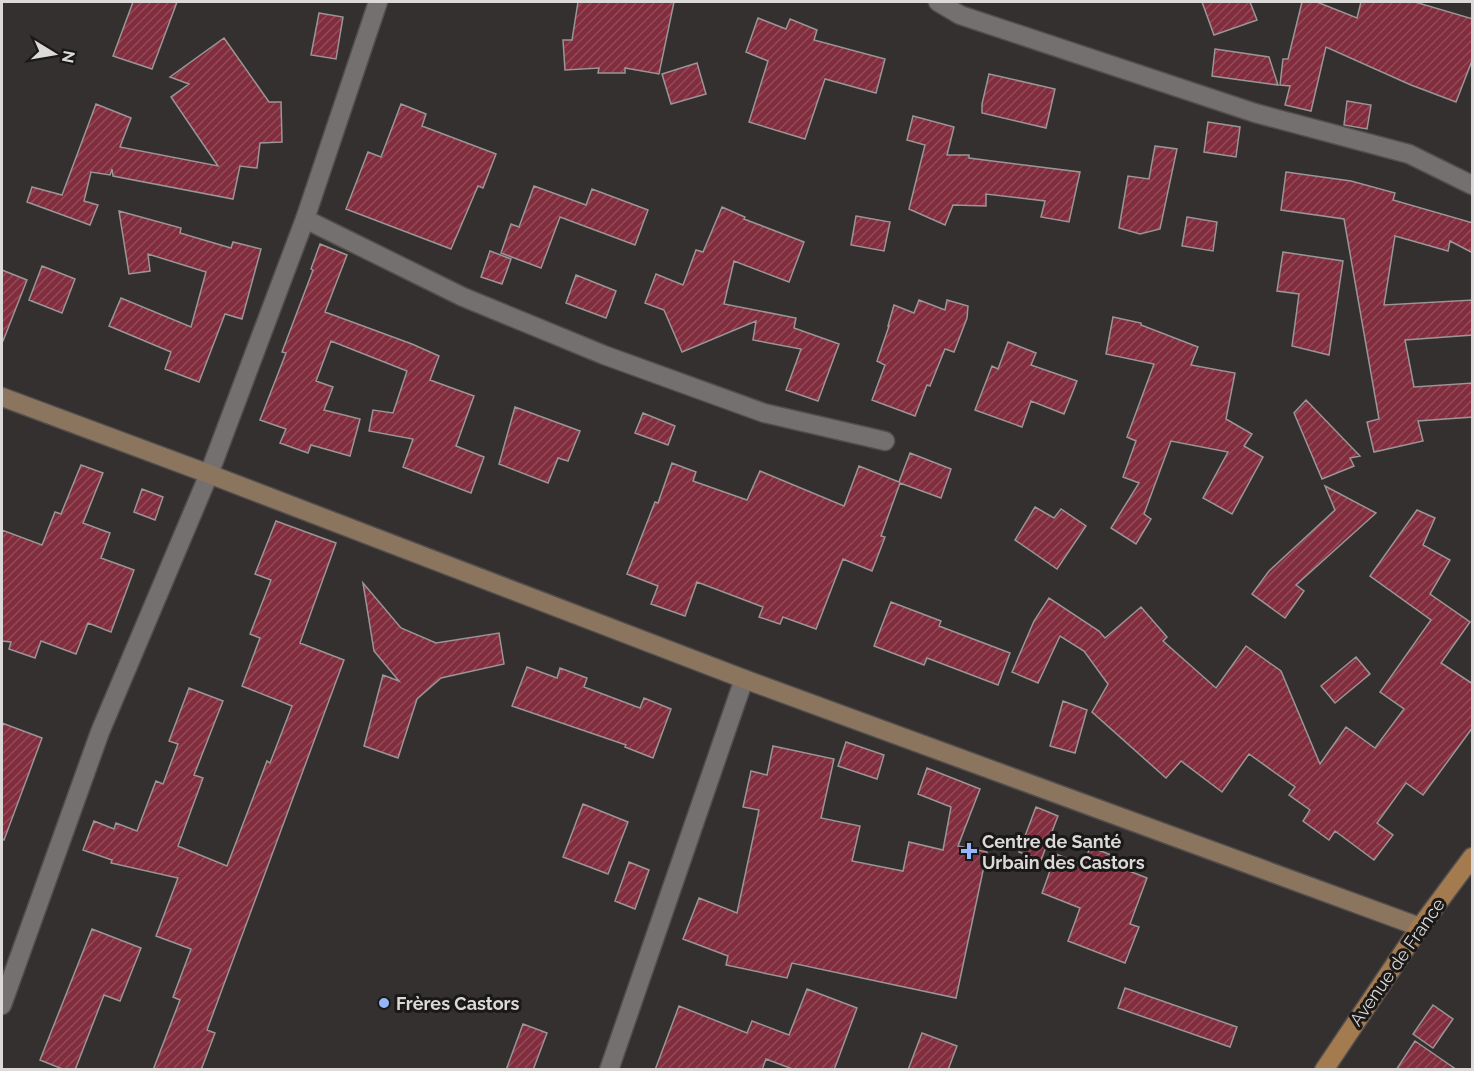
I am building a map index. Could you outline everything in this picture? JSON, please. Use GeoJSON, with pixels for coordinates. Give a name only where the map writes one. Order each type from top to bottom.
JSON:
{"type":"FeatureCollection","features":[{"type":"Feature","properties":{"kind":"main road","name":"Avenue de France"},"geometry":{"type":"LineString","coordinates":[[1324,1070],[1420,927],[1473,856]]}},
{"type":"Feature","properties":{"kind":"street"},"geometry":{"type":"LineString","coordinates":[[2,1005],[100,732],[209,474],[305,219],[378,2]]}},
{"type":"Feature","properties":{"kind":"street"},"geometry":{"type":"LineString","coordinates":[[938,2],[960,15],[1255,113],[1409,154],[1473,185]]}},
{"type":"Feature","properties":{"kind":"street"},"geometry":{"type":"LineString","coordinates":[[305,219],[463,297],[604,355],[764,413],[885,441]]}},
{"type":"Feature","properties":{"kind":"street"},"geometry":{"type":"LineString","coordinates":[[2,397],[744,679],[1420,927]]}},
{"type":"Feature","properties":{"kind":"street"},"geometry":{"type":"LineString","coordinates":[[609,1070],[744,679]]}},
{"type":"Feature","properties":{"kind":"building"},"geometry":{"type":"Polygon","coordinates":[[[133,2],[177,2],[152,69],[113,56],[133,2]]]}},
{"type":"Feature","properties":{"kind":"building"},"geometry":{"type":"Polygon","coordinates":[[[578,2],[674,2],[659,74],[625,68],[625,73],[598,73],[599,68],[565,70],[563,40],[572,40],[578,2]]]}},
{"type":"Feature","properties":{"kind":"building"},"geometry":{"type":"Polygon","coordinates":[[[1202,2],[1250,2],[1257,20],[1214,35],[1202,2]]]}},
{"type":"Feature","properties":{"kind":"building"},"geometry":{"type":"Polygon","coordinates":[[[1302,2],[1317,2],[1357,18],[1361,2],[1415,2],[1473,19],[1473,58],[1456,102],[1411,85],[1326,47],[1311,111],[1285,105],[1290,86],[1280,85],[1283,59],[1288,59],[1302,2]]]}},
{"type":"Feature","properties":{"kind":"building"},"geometry":{"type":"Polygon","coordinates":[[[319,13],[343,17],[336,59],[311,55],[319,13]]]}},
{"type":"Feature","properties":{"kind":"building"},"geometry":{"type":"Polygon","coordinates":[[[758,18],[786,29],[790,19],[817,30],[814,40],[885,59],[876,93],[825,79],[805,139],[749,122],[768,61],[746,52],[758,18]]]}},
{"type":"Feature","properties":{"kind":"building"},"geometry":{"type":"Polygon","coordinates":[[[224,38],[269,102],[281,102],[282,142],[260,143],[257,168],[240,166],[233,199],[113,176],[112,169],[110,175],[91,172],[84,201],[98,205],[90,225],[27,202],[32,187],[62,195],[96,104],[131,118],[120,147],[218,166],[171,97],[189,84],[170,77],[224,38]]]}},
{"type":"Feature","properties":{"kind":"building"},"geometry":{"type":"Polygon","coordinates":[[[1215,49],[1269,57],[1278,85],[1212,76],[1215,49]]]}},
{"type":"Feature","properties":{"kind":"building"},"geometry":{"type":"Polygon","coordinates":[[[697,63],[706,94],[671,104],[662,74],[697,63]]]}},
{"type":"Feature","properties":{"kind":"building"},"geometry":{"type":"Polygon","coordinates":[[[989,74],[1055,89],[1046,128],[982,113],[989,74]]]}},
{"type":"Feature","properties":{"kind":"building"},"geometry":{"type":"Polygon","coordinates":[[[1347,101],[1371,105],[1367,129],[1344,125],[1347,101]]]}},
{"type":"Feature","properties":{"kind":"building"},"geometry":{"type":"Polygon","coordinates":[[[401,104],[426,114],[422,126],[496,154],[483,188],[478,186],[451,249],[346,209],[368,152],[381,157],[401,104]]]}},
{"type":"Feature","properties":{"kind":"building"},"geometry":{"type":"Polygon","coordinates":[[[913,116],[954,127],[947,155],[969,155],[969,158],[1080,172],[1069,222],[1041,217],[1045,201],[986,194],[986,206],[953,205],[945,225],[909,209],[925,145],[907,140],[913,116]]]}},
{"type":"Feature","properties":{"kind":"building"},"geometry":{"type":"Polygon","coordinates":[[[1208,122],[1240,127],[1236,157],[1204,152],[1208,122]]]}},
{"type":"Feature","properties":{"kind":"building"},"geometry":{"type":"Polygon","coordinates":[[[1155,146],[1177,149],[1160,229],[1140,234],[1119,228],[1128,176],[1149,179],[1155,146]]]}},
{"type":"Feature","properties":{"kind":"building"},"geometry":{"type":"Polygon","coordinates":[[[1286,172],[1351,181],[1395,193],[1393,200],[1473,223],[1473,253],[1450,241],[1448,251],[1395,236],[1384,305],[1473,300],[1473,335],[1405,340],[1414,387],[1473,383],[1473,417],[1418,421],[1423,441],[1374,452],[1367,422],[1379,419],[1344,219],[1281,210],[1286,172]]]}},
{"type":"Feature","properties":{"kind":"building"},"geometry":{"type":"Polygon","coordinates":[[[534,186],[586,205],[592,189],[648,210],[635,245],[560,217],[541,268],[501,253],[511,224],[519,227],[534,186]]]}},
{"type":"Feature","properties":{"kind":"building"},"geometry":{"type":"Polygon","coordinates":[[[722,207],[745,217],[744,219],[804,242],[789,282],[734,261],[724,304],[796,318],[794,328],[839,344],[818,401],[786,390],[801,349],[753,340],[756,321],[682,352],[664,310],[645,303],[656,274],[683,285],[696,250],[703,252],[722,207]]]}},
{"type":"Feature","properties":{"kind":"building"},"geometry":{"type":"Polygon","coordinates":[[[119,211],[181,228],[180,233],[231,248],[233,242],[261,249],[242,319],[225,314],[199,382],[165,369],[171,352],[109,326],[121,298],[191,327],[206,272],[148,254],[150,271],[129,274],[119,211]]]}},
{"type":"Feature","properties":{"kind":"building"},"geometry":{"type":"Polygon","coordinates":[[[856,216],[890,222],[884,251],[851,245],[856,216]]]}},
{"type":"Feature","properties":{"kind":"building"},"geometry":{"type":"Polygon","coordinates":[[[1187,217],[1217,222],[1213,251],[1182,246],[1187,217]]]}},
{"type":"Feature","properties":{"kind":"building"},"geometry":{"type":"Polygon","coordinates":[[[320,244],[347,255],[325,312],[439,356],[430,380],[474,396],[456,446],[484,457],[471,493],[403,467],[413,439],[369,431],[373,410],[393,413],[407,371],[331,341],[316,381],[333,387],[324,410],[360,419],[350,456],[311,445],[308,453],[280,443],[286,429],[260,420],[286,353],[282,352],[313,270],[311,269],[320,244]]]}},
{"type":"Feature","properties":{"kind":"building"},"geometry":{"type":"Polygon","coordinates":[[[490,251],[511,259],[502,284],[481,277],[490,251]]]}},
{"type":"Feature","properties":{"kind":"building"},"geometry":{"type":"Polygon","coordinates":[[[1283,252],[1343,261],[1329,355],[1292,346],[1299,294],[1277,291],[1283,252]]]}},
{"type":"Feature","properties":{"kind":"building"},"geometry":{"type":"Polygon","coordinates":[[[42,266],[75,279],[62,313],[29,300],[42,266]]]}},
{"type":"Feature","properties":{"kind":"building"},"geometry":{"type":"Polygon","coordinates":[[[2,270],[27,280],[3,341],[2,341],[2,270]]]}},
{"type":"Feature","properties":{"kind":"building"},"geometry":{"type":"Polygon","coordinates":[[[576,275],[616,291],[606,318],[566,303],[576,275]]]}},
{"type":"Feature","properties":{"kind":"building"},"geometry":{"type":"Polygon","coordinates":[[[919,300],[945,310],[947,300],[968,306],[967,318],[954,352],[945,349],[915,416],[872,400],[885,365],[877,361],[894,305],[914,313],[919,300]]]}},
{"type":"Feature","properties":{"kind":"building"},"geometry":{"type":"Polygon","coordinates":[[[1113,317],[1141,323],[1141,325],[1198,347],[1191,365],[1235,373],[1226,419],[1252,434],[1244,446],[1263,457],[1232,514],[1203,498],[1228,452],[1171,441],[1144,514],[1151,519],[1136,544],[1111,528],[1139,483],[1123,477],[1136,441],[1127,437],[1154,364],[1106,354],[1113,317]]]}},
{"type":"Feature","properties":{"kind":"building"},"geometry":{"type":"Polygon","coordinates":[[[1008,342],[1036,353],[1031,365],[1077,381],[1064,414],[1031,401],[1022,427],[975,410],[992,366],[998,369],[1008,342]]]}},
{"type":"Feature","properties":{"kind":"building"},"geometry":{"type":"Polygon","coordinates":[[[1306,400],[1360,456],[1350,458],[1354,466],[1322,479],[1294,413],[1306,400]]]}},
{"type":"Feature","properties":{"kind":"building"},"geometry":{"type":"Polygon","coordinates":[[[515,407],[580,431],[568,461],[558,458],[548,483],[499,464],[515,407]]]}},
{"type":"Feature","properties":{"kind":"building"},"geometry":{"type":"Polygon","coordinates":[[[643,413],[675,426],[668,445],[635,433],[643,413]]]}},
{"type":"Feature","properties":{"kind":"building"},"geometry":{"type":"Polygon","coordinates":[[[910,453],[951,469],[941,498],[900,483],[881,536],[885,537],[872,571],[843,559],[816,629],[783,617],[780,624],[759,617],[763,607],[697,582],[685,616],[651,604],[658,586],[627,574],[655,502],[658,503],[672,463],[696,472],[693,481],[747,500],[760,471],[844,506],[859,466],[899,482],[910,453]]]}},
{"type":"Feature","properties":{"kind":"building"},"geometry":{"type":"Polygon","coordinates":[[[81,465],[103,473],[83,523],[110,533],[101,558],[134,570],[111,632],[88,623],[76,654],[41,641],[35,658],[9,649],[11,642],[2,641],[2,530],[42,545],[55,512],[61,514],[81,465]]]}},
{"type":"Feature","properties":{"kind":"building"},"geometry":{"type":"Polygon","coordinates":[[[1325,486],[1376,513],[1296,585],[1304,591],[1285,618],[1252,594],[1269,571],[1335,510],[1325,486]]]}},
{"type":"Feature","properties":{"kind":"building"},"geometry":{"type":"Polygon","coordinates":[[[142,489],[163,497],[155,520],[134,512],[142,489]]]}},
{"type":"Feature","properties":{"kind":"building"},"geometry":{"type":"Polygon","coordinates":[[[1035,507],[1054,518],[1061,509],[1086,526],[1057,569],[1015,540],[1035,507]]]}},
{"type":"Feature","properties":{"kind":"building"},"geometry":{"type":"Polygon","coordinates":[[[1417,510],[1435,518],[1423,545],[1450,560],[1430,594],[1470,622],[1441,663],[1473,684],[1473,727],[1423,795],[1406,783],[1377,823],[1393,835],[1374,860],[1335,831],[1329,840],[1303,821],[1310,810],[1289,795],[1295,787],[1249,754],[1222,792],[1181,761],[1166,778],[1092,712],[1108,684],[1084,651],[1060,636],[1038,683],[1012,672],[1034,621],[1049,598],[1099,631],[1105,638],[1141,607],[1167,637],[1163,641],[1216,688],[1246,646],[1281,671],[1320,764],[1346,727],[1375,748],[1404,709],[1380,692],[1431,620],[1370,576],[1417,510]]]}},
{"type":"Feature","properties":{"kind":"building"},"geometry":{"type":"Polygon","coordinates":[[[276,521],[336,543],[300,643],[344,660],[207,1030],[215,1033],[201,1070],[153,1070],[180,1000],[173,997],[191,949],[156,936],[178,878],[111,863],[112,860],[83,850],[94,821],[114,829],[116,823],[137,831],[156,781],[163,784],[178,744],[169,741],[189,688],[223,701],[194,775],[203,778],[178,846],[227,866],[267,761],[270,763],[292,706],[242,686],[260,638],[250,634],[271,580],[255,574],[276,521]]]}},
{"type":"Feature","properties":{"kind":"building"},"geometry":{"type":"Polygon","coordinates":[[[363,583],[401,628],[436,643],[499,633],[504,664],[441,678],[417,699],[398,758],[364,746],[383,675],[399,681],[374,651],[363,583]]]}},
{"type":"Feature","properties":{"kind":"building"},"geometry":{"type":"Polygon","coordinates":[[[891,602],[941,621],[939,626],[1010,653],[998,685],[927,658],[924,665],[874,646],[891,602]]]}},
{"type":"Feature","properties":{"kind":"building"},"geometry":{"type":"Polygon","coordinates":[[[1356,657],[1370,674],[1335,703],[1321,686],[1356,657]]]}},
{"type":"Feature","properties":{"kind":"building"},"geometry":{"type":"Polygon","coordinates":[[[527,667],[557,678],[560,668],[587,678],[584,687],[640,708],[644,698],[671,709],[653,758],[625,747],[626,745],[512,706],[527,667]]]}},
{"type":"Feature","properties":{"kind":"building"},"geometry":{"type":"Polygon","coordinates":[[[1063,701],[1087,710],[1075,753],[1050,746],[1063,701]]]}},
{"type":"Feature","properties":{"kind":"building"},"geometry":{"type":"Polygon","coordinates":[[[2,723],[42,738],[4,840],[2,839],[2,723]]]}},
{"type":"Feature","properties":{"kind":"building"},"geometry":{"type":"Polygon","coordinates":[[[846,742],[884,755],[877,779],[838,766],[846,742]]]}},
{"type":"Feature","properties":{"kind":"building"},"geometry":{"type":"Polygon","coordinates":[[[773,746],[834,759],[821,818],[860,826],[852,861],[903,871],[909,842],[943,850],[951,807],[918,794],[927,768],[980,789],[958,846],[987,852],[956,998],[792,963],[787,978],[726,965],[728,956],[683,939],[699,898],[737,913],[759,810],[743,807],[751,771],[767,775],[773,746]]]}},
{"type":"Feature","properties":{"kind":"building"},"geometry":{"type":"Polygon","coordinates":[[[583,804],[628,822],[608,874],[563,857],[583,804]]]}},
{"type":"Feature","properties":{"kind":"building"},"geometry":{"type":"Polygon","coordinates":[[[1036,807],[1058,816],[1041,860],[1019,852],[1036,807]]]}},
{"type":"Feature","properties":{"kind":"building"},"geometry":{"type":"Polygon","coordinates":[[[1090,847],[1122,859],[1119,867],[1147,878],[1130,924],[1139,927],[1125,963],[1068,941],[1080,908],[1042,893],[1056,854],[1084,865],[1090,847]]]}},
{"type":"Feature","properties":{"kind":"building"},"geometry":{"type":"Polygon","coordinates":[[[629,862],[649,870],[635,909],[615,901],[629,862]]]}},
{"type":"Feature","properties":{"kind":"building"},"geometry":{"type":"Polygon","coordinates":[[[92,929],[141,948],[120,1001],[104,995],[75,1070],[65,1070],[40,1060],[92,929]]]}},
{"type":"Feature","properties":{"kind":"building"},"geometry":{"type":"Polygon","coordinates":[[[1125,988],[1237,1027],[1230,1047],[1118,1008],[1125,988]]]}},
{"type":"Feature","properties":{"kind":"building"},"geometry":{"type":"Polygon","coordinates":[[[807,989],[857,1008],[834,1070],[795,1070],[766,1059],[762,1070],[655,1070],[679,1006],[747,1033],[752,1021],[789,1035],[807,989]]]}},
{"type":"Feature","properties":{"kind":"building"},"geometry":{"type":"Polygon","coordinates":[[[1433,1005],[1453,1019],[1433,1048],[1413,1034],[1433,1005]]]}},
{"type":"Feature","properties":{"kind":"building"},"geometry":{"type":"Polygon","coordinates":[[[523,1024],[547,1033],[533,1070],[506,1070],[523,1024]]]}},
{"type":"Feature","properties":{"kind":"building"},"geometry":{"type":"Polygon","coordinates":[[[922,1033],[957,1046],[948,1070],[908,1070],[922,1033]]]}},
{"type":"Feature","properties":{"kind":"building"},"geometry":{"type":"Polygon","coordinates":[[[1415,1041],[1457,1070],[1396,1070],[1415,1041]]]}},
{"type":"Feature","properties":{"kind":"place","name":"Centre de Santé Urbain des Castors"},"geometry":{"type":"Point","coordinates":[969,851]}},
{"type":"Feature","properties":{"kind":"place","name":"Frères Castors"},"geometry":{"type":"Point","coordinates":[384,1003]}}]}
